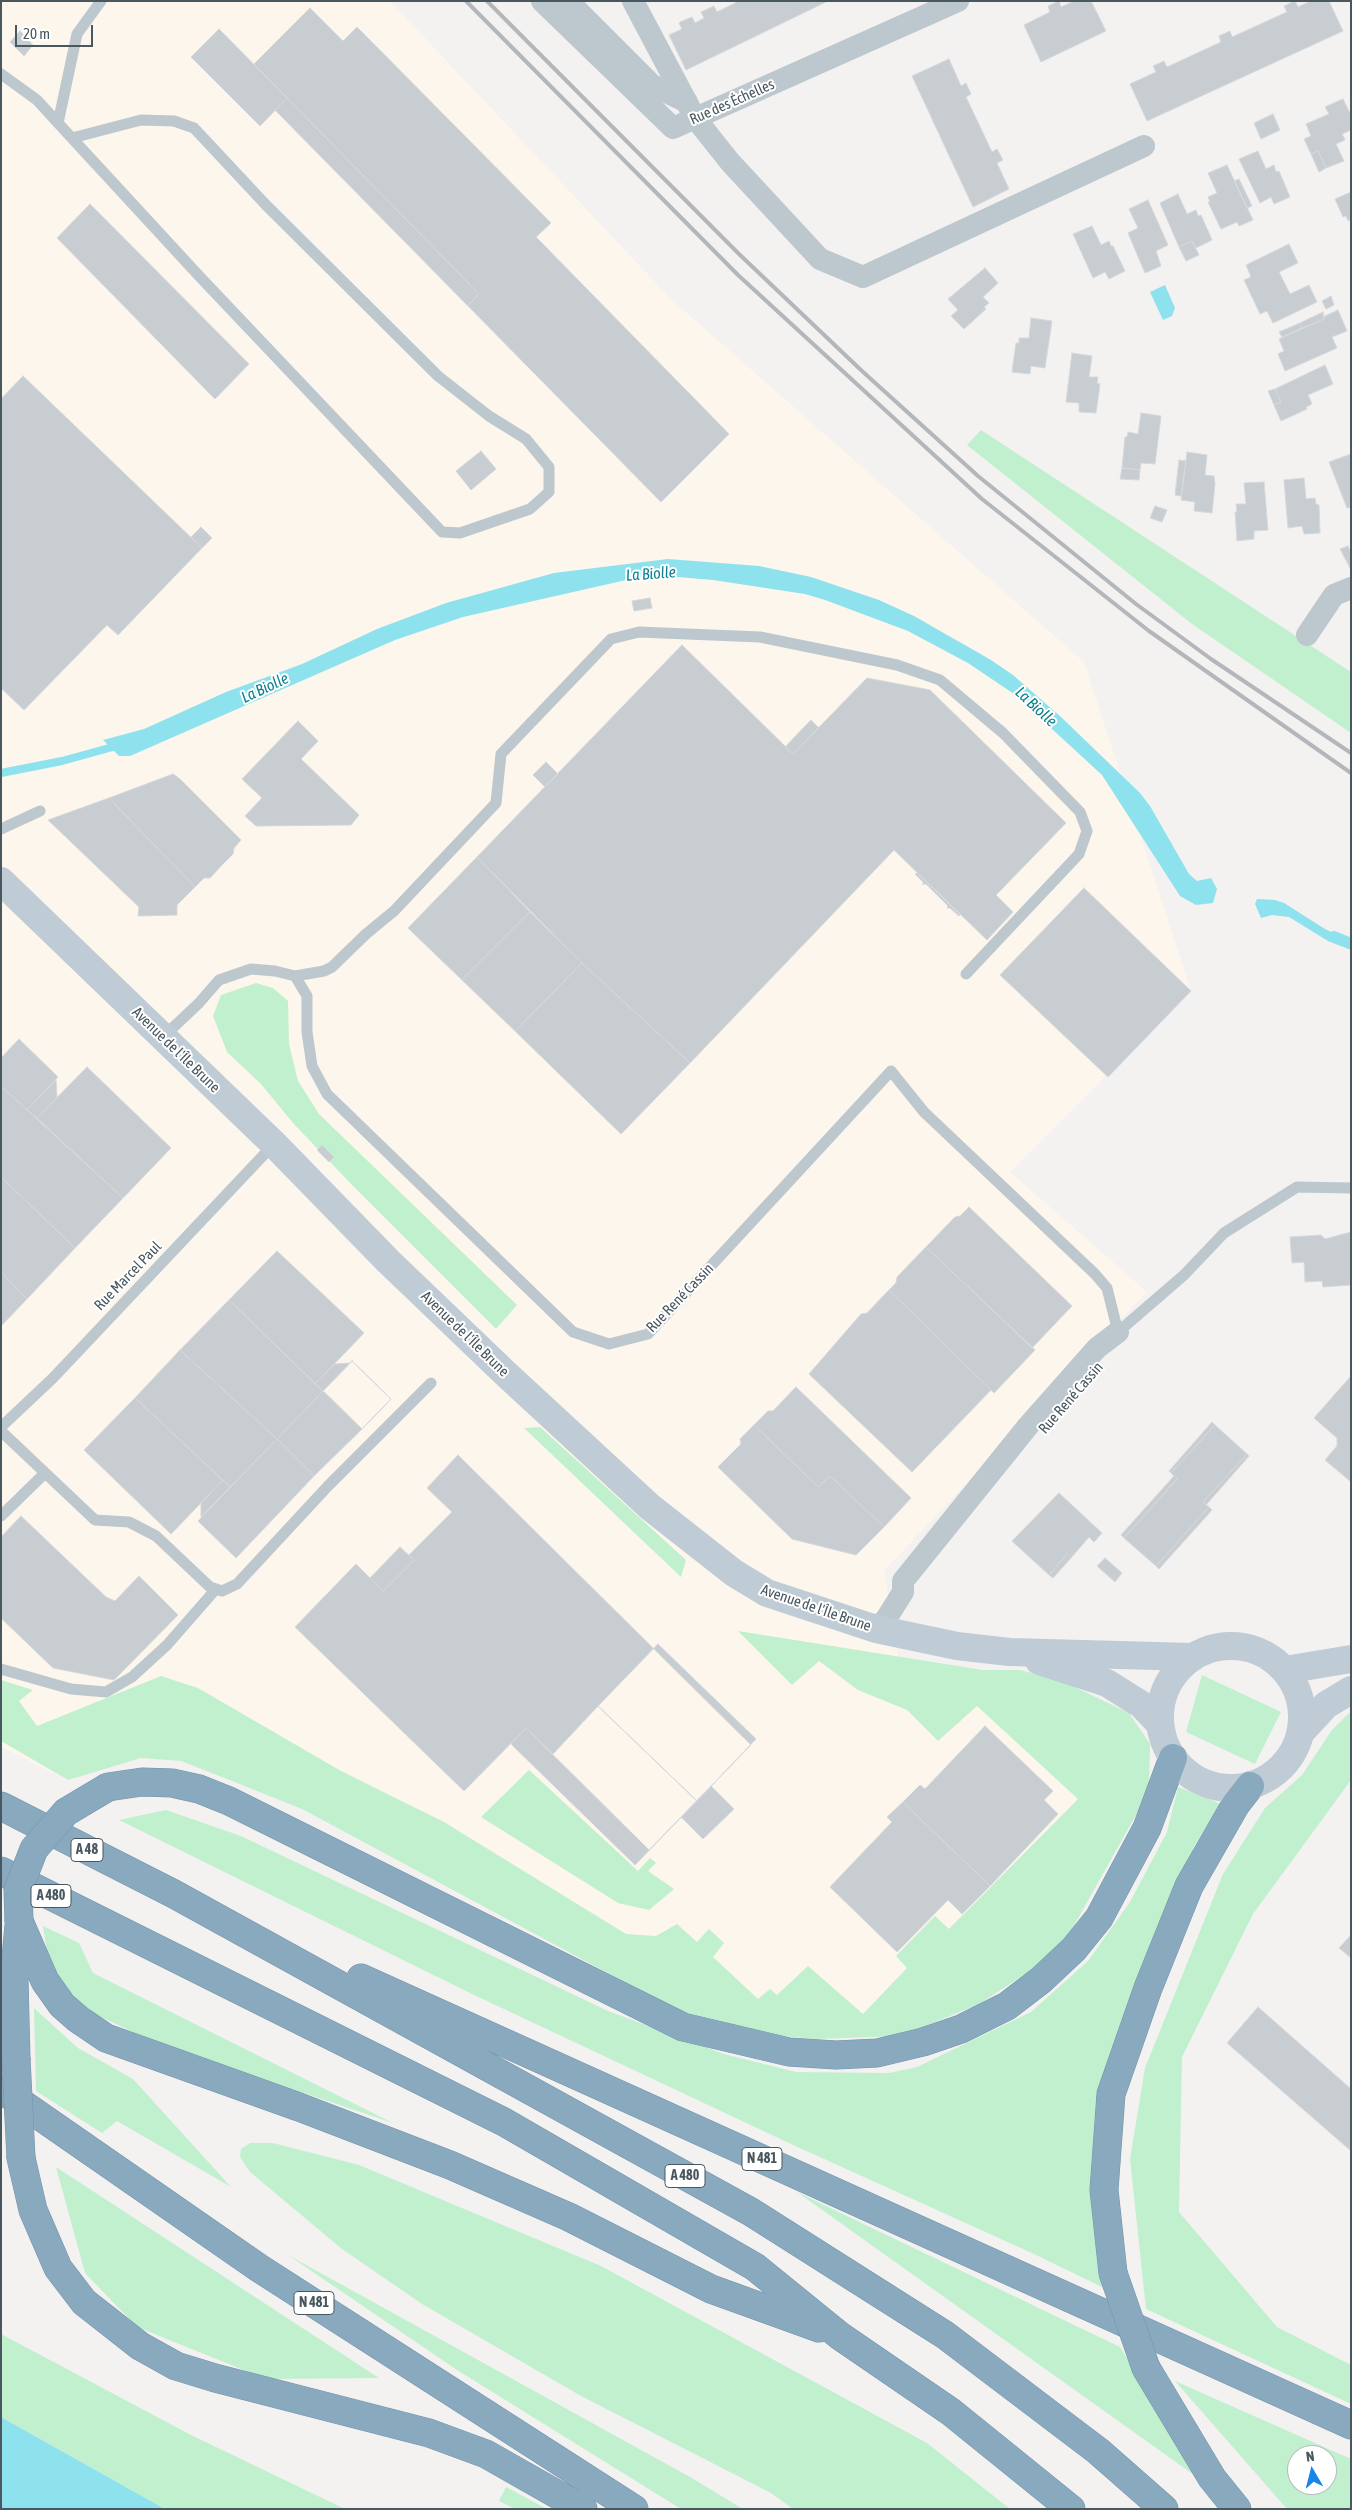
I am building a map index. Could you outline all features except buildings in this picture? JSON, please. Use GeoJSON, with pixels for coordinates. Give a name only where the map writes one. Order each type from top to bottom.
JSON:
{"type":"FeatureCollection","features":[{"type":"Feature","properties":{"kind":"highway"},"geometry":{"type":"LineString","coordinates":[[583,2509],[486,2454],[429,2433],[215,2378],[176,2366],[140,2346],[84,2302],[58,2268],[33,2210],[21,2158],[14,1979],[19,1921],[18,1890],[34,1849],[66,1812],[108,1787],[142,1782],[172,1783],[199,1789],[229,1801],[683,2027],[789,2052],[836,2055],[877,2053],[923,2042],[961,2029],[1007,2006],[1041,1980],[1074,1949],[1099,1918],[1147,1828],[1172,1758]]}},
{"type":"Feature","properties":{"kind":"highway"},"geometry":{"type":"LineString","coordinates":[[1237,2509],[1212,2478],[1146,2368],[1114,2273],[1104,2190],[1111,2094],[1148,1988],[1189,1886],[1236,1804],[1250,1786]]}},
{"type":"Feature","properties":{"kind":"highway","name":"A 48"},"geometry":{"type":"LineString","coordinates":[[1,1806],[174,1894]]}},
{"type":"Feature","properties":{"kind":"highway","name":"A 480"},"geometry":{"type":"LineString","coordinates":[[1,1871],[504,2122],[755,2267],[840,2336],[951,2412],[1071,2509]]}},
{"type":"Feature","properties":{"kind":"highway","name":"N 481"},"geometry":{"type":"LineString","coordinates":[[174,1894],[1351,2425]]}},
{"type":"Feature","properties":{"kind":"highway","name":"A 480"},"geometry":{"type":"LineString","coordinates":[[174,1894],[751,2212],[945,2336],[1098,2451],[1164,2509]]}},
{"type":"Feature","properties":{"kind":"highway"},"geometry":{"type":"LineString","coordinates":[[19,1921],[45,1981],[62,2004],[78,2019],[106,2038],[299,2107],[450,2165],[569,2217],[711,2289],[840,2336]]}},
{"type":"Feature","properties":{"kind":"highway","name":"N 481"},"geometry":{"type":"LineString","coordinates":[[1,2089],[259,2268],[634,2509]]}},
{"type":"Feature","properties":{"kind":"street","name":"Rue des Échelles"},"geometry":{"type":"LineString","coordinates":[[542,1],[673,128],[691,110],[958,1]]}},
{"type":"Feature","properties":{"kind":"street"},"geometry":{"type":"LineString","coordinates":[[568,1],[652,85],[691,110]]}},
{"type":"Feature","properties":{"kind":"street"},"geometry":{"type":"LineString","coordinates":[[633,1],[691,110],[730,162],[820,259],[863,277],[1144,146]]}},
{"type":"Feature","properties":{"kind":"street"},"geometry":{"type":"LineString","coordinates":[[1307,635],[1334,595],[1351,588]]}},
{"type":"Feature","properties":{"kind":"street","name":"Avenue de l'Île Brune"},"geometry":{"type":"LineString","coordinates":[[1,881],[274,1144],[388,1261],[650,1507],[734,1573],[767,1593],[876,1629],[957,1646],[1009,1652],[1193,1657]]}},
{"type":"Feature","properties":{"kind":"street","name":"Rue René Cassin"},"geometry":{"type":"LineString","coordinates":[[876,1629],[886,1619],[903,1592],[903,1581],[1028,1426],[1097,1348],[1118,1332]]}},
{"type":"Feature","properties":{"kind":"street"},"geometry":{"type":"LineString","coordinates":[[1232,1646],[1251,1648],[1270,1657],[1285,1670],[1297,1688],[1303,1710],[1302,1732],[1295,1750],[1284,1766],[1268,1779],[1250,1786],[1228,1789],[1206,1784],[1187,1774],[1172,1758],[1164,1742],[1160,1724],[1161,1704],[1167,1686],[1178,1670],[1193,1657],[1212,1648],[1232,1646]]}},
{"type":"Feature","properties":{"kind":"street","name":"Avenue de l'Île Brune"},"geometry":{"type":"LineString","coordinates":[[1009,1652],[1107,1683],[1142,1705],[1160,1724]]}},
{"type":"Feature","properties":{"kind":"street"},"geometry":{"type":"LineString","coordinates":[[1285,1670],[1351,1659]]}},
{"type":"Feature","properties":{"kind":"street"},"geometry":{"type":"LineString","coordinates":[[1302,1732],[1326,1705],[1351,1690]]}},
{"type":"Feature","properties":{"kind":"lane"},"geometry":{"type":"LineString","coordinates":[[58,123],[77,34],[101,1]]}},
{"type":"Feature","properties":{"kind":"lane"},"geometry":{"type":"LineString","coordinates":[[1,74],[37,100],[72,138],[442,532],[460,532],[530,509],[549,492],[549,468],[526,439],[489,416],[438,376],[266,205],[194,128],[174,121],[140,120],[72,138]]}},
{"type":"Feature","properties":{"kind":"lane"},"geometry":{"type":"LineString","coordinates":[[163,1037],[199,1003],[219,980],[251,969],[275,971],[295,976],[332,967],[366,934],[394,912],[496,804],[501,754],[611,639],[639,632],[760,637],[897,665],[940,680],[1003,733],[1080,812],[1087,831],[1080,854],[966,974]]}},
{"type":"Feature","properties":{"kind":"lane"},"geometry":{"type":"LineString","coordinates":[[1,829],[40,811]]}},
{"type":"Feature","properties":{"kind":"lane","name":"Rue René Cassin"},"geometry":{"type":"LineString","coordinates":[[295,976],[307,996],[307,1032],[312,1066],[327,1094],[573,1332],[609,1344],[648,1334],[891,1071],[924,1112],[1095,1274],[1107,1288],[1118,1332]]}},
{"type":"Feature","properties":{"kind":"lane","name":"Rue Marcel Paul"},"geometry":{"type":"LineString","coordinates":[[1,1427],[53,1378],[274,1144]]}},
{"type":"Feature","properties":{"kind":"lane"},"geometry":{"type":"LineString","coordinates":[[1118,1332],[1184,1275],[1224,1233],[1297,1188],[1351,1188]]}},
{"type":"Feature","properties":{"kind":"lane"},"geometry":{"type":"LineString","coordinates":[[1,1431],[44,1474],[95,1520],[130,1522],[156,1536],[210,1587],[222,1591],[237,1584],[328,1486],[431,1383]]}},
{"type":"Feature","properties":{"kind":"lane"},"geometry":{"type":"LineString","coordinates":[[1,1516],[44,1474]]}},
{"type":"Feature","properties":{"kind":"lane"},"geometry":{"type":"LineString","coordinates":[[1,1669],[71,1689],[106,1692],[132,1677],[167,1645],[216,1589]]}},
{"type":"Feature","properties":{"kind":"shaded area"},"geometry":{"type":"Polygon","coordinates":[[[1,1],[390,1],[673,301],[1084,662],[1191,991],[1010,1172],[1147,1292],[884,1571],[907,1710],[977,1705],[1079,1800],[948,1929],[934,1916],[896,1956],[908,1968],[863,2015],[719,1998],[161,1676],[68,1780],[1,1747],[1,1]]]}},
{"type":"Feature","properties":{"kind":"green space"},"geometry":{"type":"Polygon","coordinates":[[[981,430],[1351,672],[1351,733],[1192,624],[967,445],[981,430]]]}},
{"type":"Feature","properties":{"kind":"green space"},"geometry":{"type":"Polygon","coordinates":[[[256,983],[273,988],[288,1001],[289,1044],[298,1081],[319,1114],[517,1305],[496,1329],[353,1186],[293,1123],[261,1084],[227,1052],[213,1016],[221,995],[256,983]]]}},
{"type":"Feature","properties":{"kind":"green space"},"geometry":{"type":"Polygon","coordinates":[[[540,1427],[686,1560],[681,1577],[524,1428],[540,1427]]]}},
{"type":"Feature","properties":{"kind":"green space"},"geometry":{"type":"Polygon","coordinates":[[[738,1631],[983,1670],[1020,1670],[1062,1681],[1129,1713],[1150,1744],[1149,1786],[1136,1815],[1067,1938],[1027,1973],[979,2004],[901,2036],[816,2039],[760,2034],[716,2023],[673,2008],[302,1809],[181,1761],[141,1758],[68,1780],[1,1741],[1,1680],[33,1690],[19,1701],[37,1726],[161,1676],[198,1688],[341,1771],[444,1822],[626,1934],[656,1936],[677,1924],[697,1942],[709,1929],[724,1943],[713,1957],[758,1999],[770,1989],[777,1995],[808,1966],[863,2014],[907,1968],[896,1956],[935,1916],[949,1929],[1078,1799],[977,1706],[938,1741],[907,1710],[858,1690],[819,1661],[792,1685],[738,1631]]]}},
{"type":"Feature","properties":{"kind":"green space"},"geometry":{"type":"Polygon","coordinates":[[[1202,1675],[1281,1712],[1255,1764],[1186,1732],[1202,1675]]]}},
{"type":"Feature","properties":{"kind":"green space"},"geometry":{"type":"Polygon","coordinates":[[[1351,1711],[1351,1780],[1253,1914],[1182,2057],[1179,2212],[1277,2327],[1351,2365],[1351,2404],[1146,2309],[1130,2159],[1145,2068],[1223,1874],[1265,1808],[1302,1775],[1332,1730],[1351,1711]]]}},
{"type":"Feature","properties":{"kind":"green space"},"geometry":{"type":"Polygon","coordinates":[[[529,1770],[638,1871],[650,1858],[656,1863],[648,1871],[674,1889],[649,1910],[618,1903],[481,1817],[529,1770]]]}},
{"type":"Feature","properties":{"kind":"green space"},"geometry":{"type":"Polygon","coordinates":[[[1178,1787],[1221,1804],[1195,1845],[1135,1985],[1104,2288],[472,1994],[119,1820],[166,1810],[241,1836],[608,2011],[724,2054],[796,2072],[889,2073],[917,2067],[1031,2012],[1088,1961],[1130,1902],[1167,1832],[1178,1787]]]}},
{"type":"Feature","properties":{"kind":"green space"},"geometry":{"type":"Polygon","coordinates":[[[43,1926],[79,1943],[93,1973],[393,2123],[159,2044],[94,2014],[68,1991],[48,1959],[43,1926]]]}},
{"type":"Feature","properties":{"kind":"green space"},"geometry":{"type":"Polygon","coordinates":[[[34,2008],[78,2048],[133,2079],[231,2187],[117,2121],[102,2133],[36,2091],[34,2008]]]}},
{"type":"Feature","properties":{"kind":"green space"},"geometry":{"type":"Polygon","coordinates":[[[250,2143],[273,2143],[359,2165],[601,2266],[927,2443],[1010,2509],[793,2509],[771,2493],[581,2396],[422,2304],[342,2249],[250,2172],[240,2157],[241,2149],[250,2143]]]}},
{"type":"Feature","properties":{"kind":"green space"},"geometry":{"type":"Polygon","coordinates":[[[56,2167],[379,2378],[266,2379],[137,2327],[85,2273],[56,2167]]]}},
{"type":"Feature","properties":{"kind":"green space"},"geometry":{"type":"Polygon","coordinates":[[[797,2192],[1120,2347],[1201,2480],[797,2192]]]}},
{"type":"Feature","properties":{"kind":"green space"},"geometry":{"type":"Polygon","coordinates":[[[288,2255],[690,2477],[743,2509],[681,2509],[457,2370],[288,2255]]]}},
{"type":"Feature","properties":{"kind":"green space"},"geometry":{"type":"Polygon","coordinates":[[[1,2334],[191,2435],[345,2509],[165,2509],[1,2417],[1,2334]]]}},
{"type":"Feature","properties":{"kind":"green space"},"geometry":{"type":"Polygon","coordinates":[[[1175,2381],[1319,2445],[1287,2445],[1287,2495],[1337,2495],[1337,2453],[1351,2459],[1351,2509],[1287,2509],[1175,2381]]]}},
{"type":"Feature","properties":{"kind":"green space"},"geometry":{"type":"Polygon","coordinates":[[[506,2487],[547,2509],[515,2509],[499,2501],[506,2487]]]}},
{"type":"Feature","properties":{"kind":"water"},"geometry":{"type":"Polygon","coordinates":[[[1165,285],[1175,308],[1172,316],[1163,320],[1150,292],[1165,285]]]}},
{"type":"Feature","properties":{"kind":"water"},"geometry":{"type":"Polygon","coordinates":[[[668,559],[759,566],[811,577],[879,600],[914,616],[991,660],[1013,675],[1061,717],[1140,793],[1150,806],[1189,874],[1197,881],[1211,878],[1217,889],[1213,903],[1196,905],[1180,896],[1102,775],[1014,694],[968,663],[908,631],[825,600],[805,594],[713,580],[665,576],[635,578],[463,617],[395,640],[130,756],[119,756],[103,740],[144,729],[226,692],[302,664],[377,629],[446,603],[554,573],[668,559]]]}},
{"type":"Feature","properties":{"kind":"water"},"geometry":{"type":"Polygon","coordinates":[[[1257,899],[1275,900],[1284,903],[1325,929],[1351,941],[1351,950],[1328,941],[1289,917],[1272,915],[1261,918],[1255,904],[1257,899]]]}},
{"type":"Feature","properties":{"kind":"water"},"geometry":{"type":"Polygon","coordinates":[[[1,2417],[165,2509],[1,2509],[1,2417]]]}},
{"type":"Feature","properties":{"kind":"waterway","name":"La Biolle"},"geometry":{"type":"LineString","coordinates":[[1,773],[62,761],[120,745]]}},
{"type":"Feature","properties":{"kind":"waterway","name":"La Biolle"},"geometry":{"type":"LineString","coordinates":[[1334,935],[1351,942]]}},
{"type":"Feature","properties":{"kind":"railway"},"geometry":{"type":"LineString","coordinates":[[466,1],[738,275],[982,499],[1149,631],[1351,773]]}},
{"type":"Feature","properties":{"kind":"railway"},"geometry":{"type":"LineString","coordinates":[[487,1],[739,254],[862,371],[978,476],[1136,604],[1211,659],[1351,753]]}}]}
